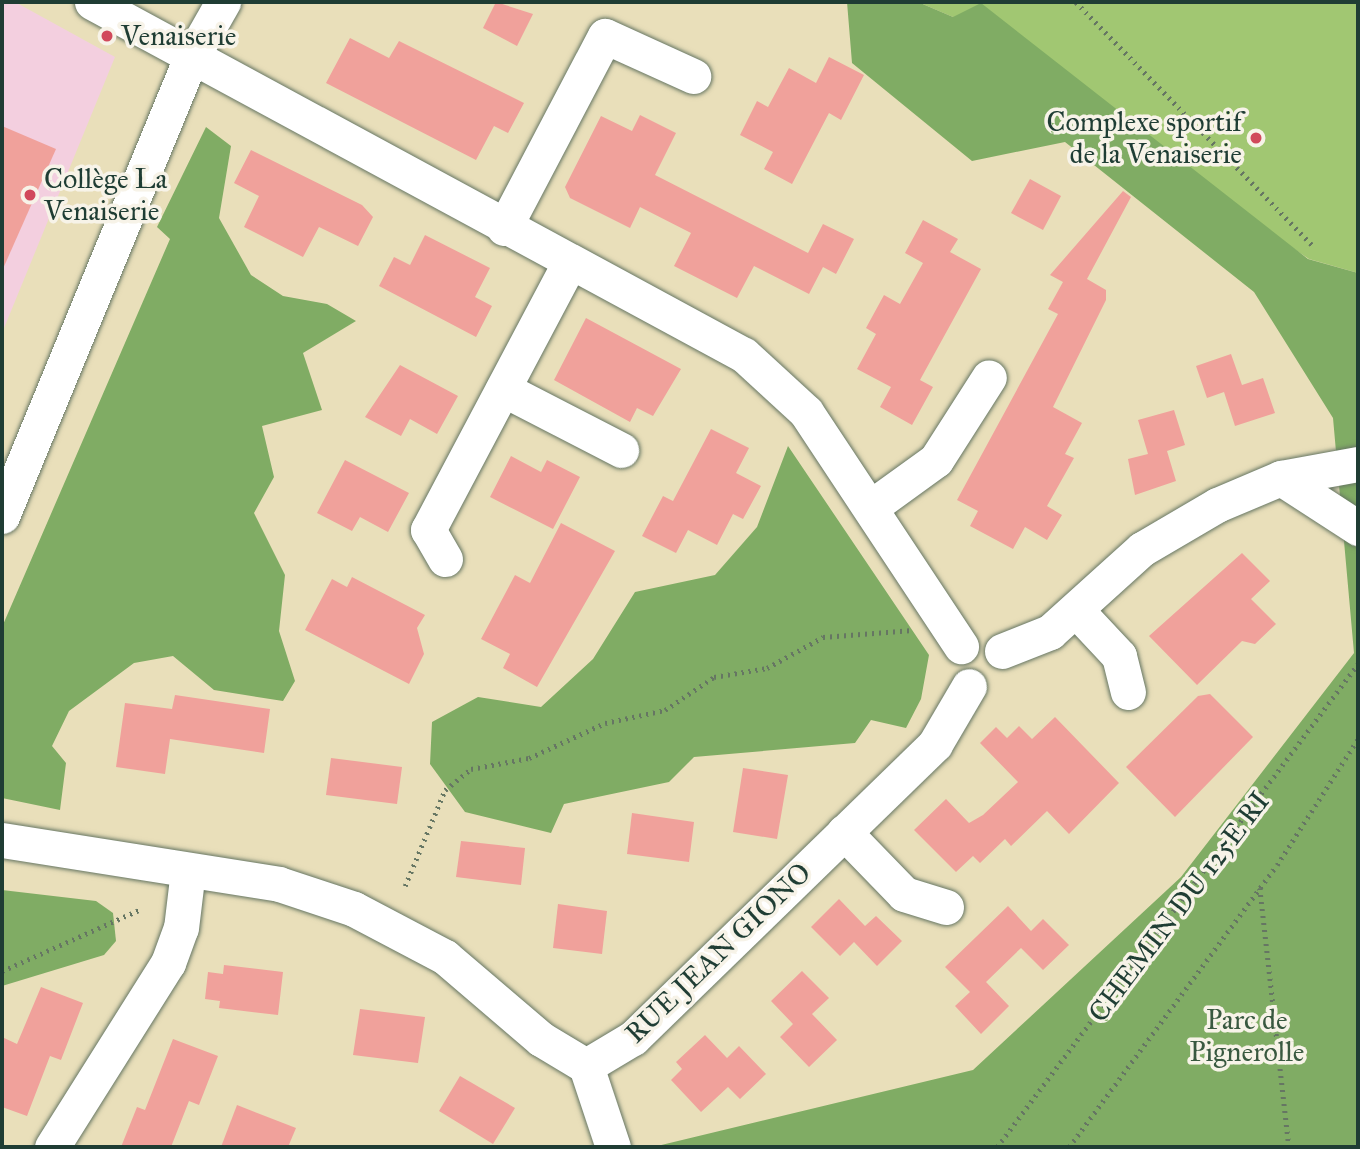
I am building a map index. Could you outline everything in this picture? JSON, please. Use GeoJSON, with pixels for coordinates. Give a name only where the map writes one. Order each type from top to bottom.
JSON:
{"type":"FeatureCollection","features":[{"type":"Feature","properties":{"kind":"street"},"geometry":{"type":"LineString","coordinates":[[92,2],[190,60],[744,355],[806,412],[871,507],[935,616],[961,646]]}},
{"type":"Feature","properties":{"kind":"street"},"geometry":{"type":"LineString","coordinates":[[2,516],[190,60],[223,2]]}},
{"type":"Feature","properties":{"kind":"street"},"geometry":{"type":"LineString","coordinates":[[504,228],[605,36],[693,76]]}},
{"type":"Feature","properties":{"kind":"street"},"geometry":{"type":"LineString","coordinates":[[445,559],[428,530],[569,264]]}},
{"type":"Feature","properties":{"kind":"street"},"geometry":{"type":"LineString","coordinates":[[871,507],[936,460],[989,377]]}},
{"type":"Feature","properties":{"kind":"street"},"geometry":{"type":"LineString","coordinates":[[503,389],[621,450]]}},
{"type":"Feature","properties":{"kind":"street"},"geometry":{"type":"LineString","coordinates":[[1002,651],[1004,668],[998,681],[969,686],[954,666],[961,646],[980,638],[1002,651],[1042,637],[1173,528],[1281,478],[1358,464]]}},
{"type":"Feature","properties":{"kind":"street"},"geometry":{"type":"LineString","coordinates":[[1281,478],[1358,528]]}},
{"type":"Feature","properties":{"kind":"street"},"geometry":{"type":"LineString","coordinates":[[1076,610],[1119,656],[1128,692]]}},
{"type":"Feature","properties":{"kind":"street","name":"RUE JEAN GIONO"},"geometry":{"type":"LineString","coordinates":[[586,1066],[633,1038],[943,736],[969,686]]}},
{"type":"Feature","properties":{"kind":"street"},"geometry":{"type":"LineString","coordinates":[[845,832],[904,894],[946,907]]}},
{"type":"Feature","properties":{"kind":"street"},"geometry":{"type":"LineString","coordinates":[[2,840],[294,888],[386,923],[445,957],[541,1039],[586,1066],[613,1147]]}},
{"type":"Feature","properties":{"kind":"street"},"geometry":{"type":"LineString","coordinates":[[52,1147],[167,963],[181,928],[188,870]]}},
{"type":"Feature","properties":{"kind":"path"},"geometry":{"type":"LineString","coordinates":[[1076,2],[1313,246]]}},
{"type":"Feature","properties":{"kind":"path"},"geometry":{"type":"LineString","coordinates":[[405,886],[445,790],[471,769],[529,758],[557,740],[587,736],[612,720],[665,710],[714,677],[767,668],[823,637],[885,636],[920,627]]}},
{"type":"Feature","properties":{"kind":"path","name":"CHEMIN DU 125E RI"},"geometry":{"type":"LineString","coordinates":[[997,1147],[1358,664]]}},
{"type":"Feature","properties":{"kind":"path"},"geometry":{"type":"LineString","coordinates":[[1069,1147],[1260,888],[1358,739]]}},
{"type":"Feature","properties":{"kind":"path"},"geometry":{"type":"LineString","coordinates":[[1260,888],[1289,1147]]}},
{"type":"Feature","properties":{"kind":"path"},"geometry":{"type":"LineString","coordinates":[[2,971],[139,910]]}},
{"type":"Feature","properties":{"kind":"shaded area","name":"Collège La Venaiserie"},"geometry":{"type":"Polygon","coordinates":[[[2,2],[15,2],[115,57],[2,333],[2,2]]]}},
{"type":"Feature","properties":{"kind":"green space","name":"Parc de Pignerolle"},"geometry":{"type":"Polygon","coordinates":[[[847,2],[918,2],[953,17],[981,3],[1308,259],[1358,273],[1358,1147],[653,1147],[973,1070],[1181,877],[1354,653],[1333,418],[1254,292],[1065,142],[972,161],[852,63],[847,2]]]}},
{"type":"Feature","properties":{"kind":"green space","name":"Complexe sportif de la Venaiserie"},"geometry":{"type":"Polygon","coordinates":[[[918,2],[1358,2],[1358,273],[1309,259],[953,17],[918,2]]]}},
{"type":"Feature","properties":{"kind":"green space"},"geometry":{"type":"Polygon","coordinates":[[[206,127],[231,146],[219,218],[251,275],[283,296],[327,304],[356,321],[303,353],[322,410],[262,426],[274,477],[254,513],[285,575],[279,631],[295,681],[283,701],[214,690],[173,656],[134,663],[69,711],[52,746],[66,763],[60,810],[2,798],[2,627],[170,239],[157,227],[206,127]]]}},
{"type":"Feature","properties":{"kind":"green space"},"geometry":{"type":"Polygon","coordinates":[[[788,446],[929,655],[921,699],[906,728],[871,720],[855,743],[694,757],[669,782],[564,804],[551,833],[465,812],[430,764],[432,722],[478,697],[541,707],[593,659],[635,592],[715,575],[757,527],[788,446]]]}},
{"type":"Feature","properties":{"kind":"green space"},"geometry":{"type":"Polygon","coordinates":[[[2,890],[96,901],[113,913],[116,941],[104,955],[2,986],[2,890]]]}},
{"type":"Feature","properties":{"kind":"building"},"geometry":{"type":"Polygon","coordinates":[[[496,2],[533,14],[517,46],[483,28],[496,2]]]}},
{"type":"Feature","properties":{"kind":"building"},"geometry":{"type":"Polygon","coordinates":[[[350,38],[389,58],[399,41],[524,103],[508,133],[494,126],[476,160],[326,83],[350,38]]]}},
{"type":"Feature","properties":{"kind":"building"},"geometry":{"type":"Polygon","coordinates":[[[829,57],[864,75],[841,120],[829,113],[792,184],[764,169],[773,152],[740,135],[757,101],[768,107],[789,68],[816,83],[829,57]]]}},
{"type":"Feature","properties":{"kind":"building"},"geometry":{"type":"Polygon","coordinates":[[[640,115],[676,133],[655,175],[808,253],[823,224],[854,239],[836,274],[823,267],[809,294],[754,266],[737,298],[674,266],[691,233],[640,207],[630,228],[570,198],[565,187],[601,116],[632,131],[640,115]]]}},
{"type":"Feature","properties":{"kind":"building"},"geometry":{"type":"Polygon","coordinates":[[[2,126],[56,149],[2,271],[2,126]]]}},
{"type":"Feature","properties":{"kind":"building"},"geometry":{"type":"Polygon","coordinates":[[[251,150],[362,205],[373,217],[358,246],[319,227],[303,257],[244,227],[259,196],[234,183],[251,150]]]}},
{"type":"Feature","properties":{"kind":"building"},"geometry":{"type":"Polygon","coordinates":[[[1030,179],[1061,196],[1043,230],[1011,213],[1030,179]]]}},
{"type":"Feature","properties":{"kind":"building"},"geometry":{"type":"Polygon","coordinates":[[[1123,191],[1131,197],[1087,279],[1106,290],[1106,300],[1053,407],[1082,423],[1065,454],[1074,458],[1047,506],[1062,515],[1047,540],[1025,527],[1013,549],[970,526],[978,511],[957,500],[1058,314],[1048,309],[1063,282],[1050,275],[1123,191]]]}},
{"type":"Feature","properties":{"kind":"building"},"geometry":{"type":"Polygon","coordinates":[[[923,220],[958,239],[950,252],[981,269],[920,380],[933,387],[912,425],[880,407],[891,387],[857,369],[876,334],[866,328],[884,295],[900,304],[923,263],[905,253],[923,220]]]}},
{"type":"Feature","properties":{"kind":"building"},"geometry":{"type":"Polygon","coordinates":[[[425,235],[490,268],[475,297],[492,306],[476,337],[379,286],[394,257],[410,265],[425,235]]]}},
{"type":"Feature","properties":{"kind":"building"},"geometry":{"type":"Polygon","coordinates":[[[586,318],[681,369],[653,416],[637,408],[630,422],[554,380],[586,318]]]}},
{"type":"Feature","properties":{"kind":"building"},"geometry":{"type":"Polygon","coordinates":[[[1231,354],[1242,385],[1263,378],[1275,413],[1235,426],[1224,392],[1207,398],[1196,366],[1231,354]]]}},
{"type":"Feature","properties":{"kind":"building"},"geometry":{"type":"Polygon","coordinates":[[[400,365],[458,396],[437,434],[410,419],[401,436],[365,417],[400,365]]]}},
{"type":"Feature","properties":{"kind":"building"},"geometry":{"type":"Polygon","coordinates":[[[1174,410],[1185,445],[1167,451],[1176,481],[1135,495],[1128,459],[1148,454],[1138,420],[1174,410]]]}},
{"type":"Feature","properties":{"kind":"building"},"geometry":{"type":"Polygon","coordinates":[[[711,429],[749,448],[736,473],[761,486],[743,519],[733,514],[717,545],[688,530],[676,553],[642,536],[663,496],[673,501],[711,429]]]}},
{"type":"Feature","properties":{"kind":"building"},"geometry":{"type":"Polygon","coordinates":[[[511,456],[541,472],[547,460],[580,477],[553,529],[490,497],[511,456]]]}},
{"type":"Feature","properties":{"kind":"building"},"geometry":{"type":"Polygon","coordinates":[[[345,460],[409,493],[388,532],[360,517],[352,531],[317,513],[345,460]]]}},
{"type":"Feature","properties":{"kind":"building"},"geometry":{"type":"Polygon","coordinates":[[[561,523],[615,551],[537,687],[503,668],[510,654],[481,639],[515,575],[530,583],[561,523]]]}},
{"type":"Feature","properties":{"kind":"building"},"geometry":{"type":"Polygon","coordinates":[[[1242,553],[1270,581],[1251,599],[1276,624],[1255,644],[1242,641],[1197,685],[1149,636],[1242,553]]]}},
{"type":"Feature","properties":{"kind":"building"},"geometry":{"type":"Polygon","coordinates":[[[352,577],[425,615],[417,628],[424,654],[409,684],[305,630],[332,579],[347,587],[352,577]]]}},
{"type":"Feature","properties":{"kind":"building"},"geometry":{"type":"Polygon","coordinates":[[[1210,694],[1253,737],[1175,817],[1126,767],[1198,696],[1210,694]]]}},
{"type":"Feature","properties":{"kind":"building"},"geometry":{"type":"Polygon","coordinates":[[[175,695],[270,709],[264,753],[170,739],[165,774],[116,767],[125,703],[172,709],[175,695]]]}},
{"type":"Feature","properties":{"kind":"building"},"geometry":{"type":"Polygon","coordinates":[[[1055,717],[1119,783],[1069,834],[1047,811],[1011,846],[1005,839],[980,863],[973,856],[956,872],[914,830],[946,799],[969,823],[983,815],[1018,782],[980,743],[996,727],[1007,738],[1019,726],[1032,739],[1055,717]]]}},
{"type":"Feature","properties":{"kind":"building"},"geometry":{"type":"Polygon","coordinates":[[[331,758],[402,767],[397,804],[326,795],[331,758]]]}},
{"type":"Feature","properties":{"kind":"building"},"geometry":{"type":"Polygon","coordinates":[[[743,768],[788,775],[777,839],[733,832],[743,768]]]}},
{"type":"Feature","properties":{"kind":"building"},"geometry":{"type":"Polygon","coordinates":[[[632,813],[694,822],[689,862],[627,854],[632,813]]]}},
{"type":"Feature","properties":{"kind":"building"},"geometry":{"type":"Polygon","coordinates":[[[461,841],[525,848],[521,885],[456,877],[461,841]]]}},
{"type":"Feature","properties":{"kind":"building"},"geometry":{"type":"Polygon","coordinates":[[[839,899],[865,926],[876,916],[902,941],[877,966],[854,942],[840,956],[811,927],[839,899]]]}},
{"type":"Feature","properties":{"kind":"building"},"geometry":{"type":"Polygon","coordinates":[[[558,904],[607,911],[602,954],[553,948],[558,904]]]}},
{"type":"Feature","properties":{"kind":"building"},"geometry":{"type":"Polygon","coordinates":[[[1008,906],[1031,931],[1043,919],[1069,945],[1043,970],[1021,948],[986,982],[1009,1006],[981,1034],[955,1006],[970,992],[945,967],[1008,906]]]}},
{"type":"Feature","properties":{"kind":"building"},"geometry":{"type":"Polygon","coordinates":[[[224,965],[283,972],[278,1015],[219,1008],[220,1001],[205,999],[208,972],[223,974],[224,965]]]}},
{"type":"Feature","properties":{"kind":"building"},"geometry":{"type":"Polygon","coordinates":[[[802,971],[829,998],[812,1014],[837,1040],[809,1067],[780,1037],[793,1024],[771,1001],[802,971]]]}},
{"type":"Feature","properties":{"kind":"building"},"geometry":{"type":"Polygon","coordinates":[[[41,987],[83,1003],[61,1060],[50,1056],[27,1116],[2,1107],[2,1037],[17,1044],[41,987]]]}},
{"type":"Feature","properties":{"kind":"building"},"geometry":{"type":"Polygon","coordinates":[[[360,1009],[425,1017],[418,1063],[353,1055],[360,1009]]]}},
{"type":"Feature","properties":{"kind":"building"},"geometry":{"type":"Polygon","coordinates":[[[705,1035],[727,1058],[739,1046],[766,1074],[740,1099],[728,1087],[701,1112],[671,1080],[682,1069],[676,1062],[705,1035]]]}},
{"type":"Feature","properties":{"kind":"building"},"geometry":{"type":"Polygon","coordinates":[[[173,1039],[218,1056],[199,1105],[189,1101],[171,1147],[121,1147],[137,1107],[145,1110],[173,1039]]]}},
{"type":"Feature","properties":{"kind":"building"},"geometry":{"type":"Polygon","coordinates":[[[460,1076],[515,1108],[493,1144],[439,1111],[460,1076]]]}},
{"type":"Feature","properties":{"kind":"building"},"geometry":{"type":"Polygon","coordinates":[[[237,1105],[296,1128],[288,1147],[221,1147],[237,1105]]]}},
{"type":"Feature","properties":{"kind":"place","name":"Venaiserie"},"geometry":{"type":"Point","coordinates":[107,36]}},
{"type":"Feature","properties":{"kind":"place","name":"Complexe sportif de la Venaiserie"},"geometry":{"type":"Point","coordinates":[1256,138]}},
{"type":"Feature","properties":{"kind":"place","name":"Collège La Venaiserie"},"geometry":{"type":"Point","coordinates":[30,195]}}]}
